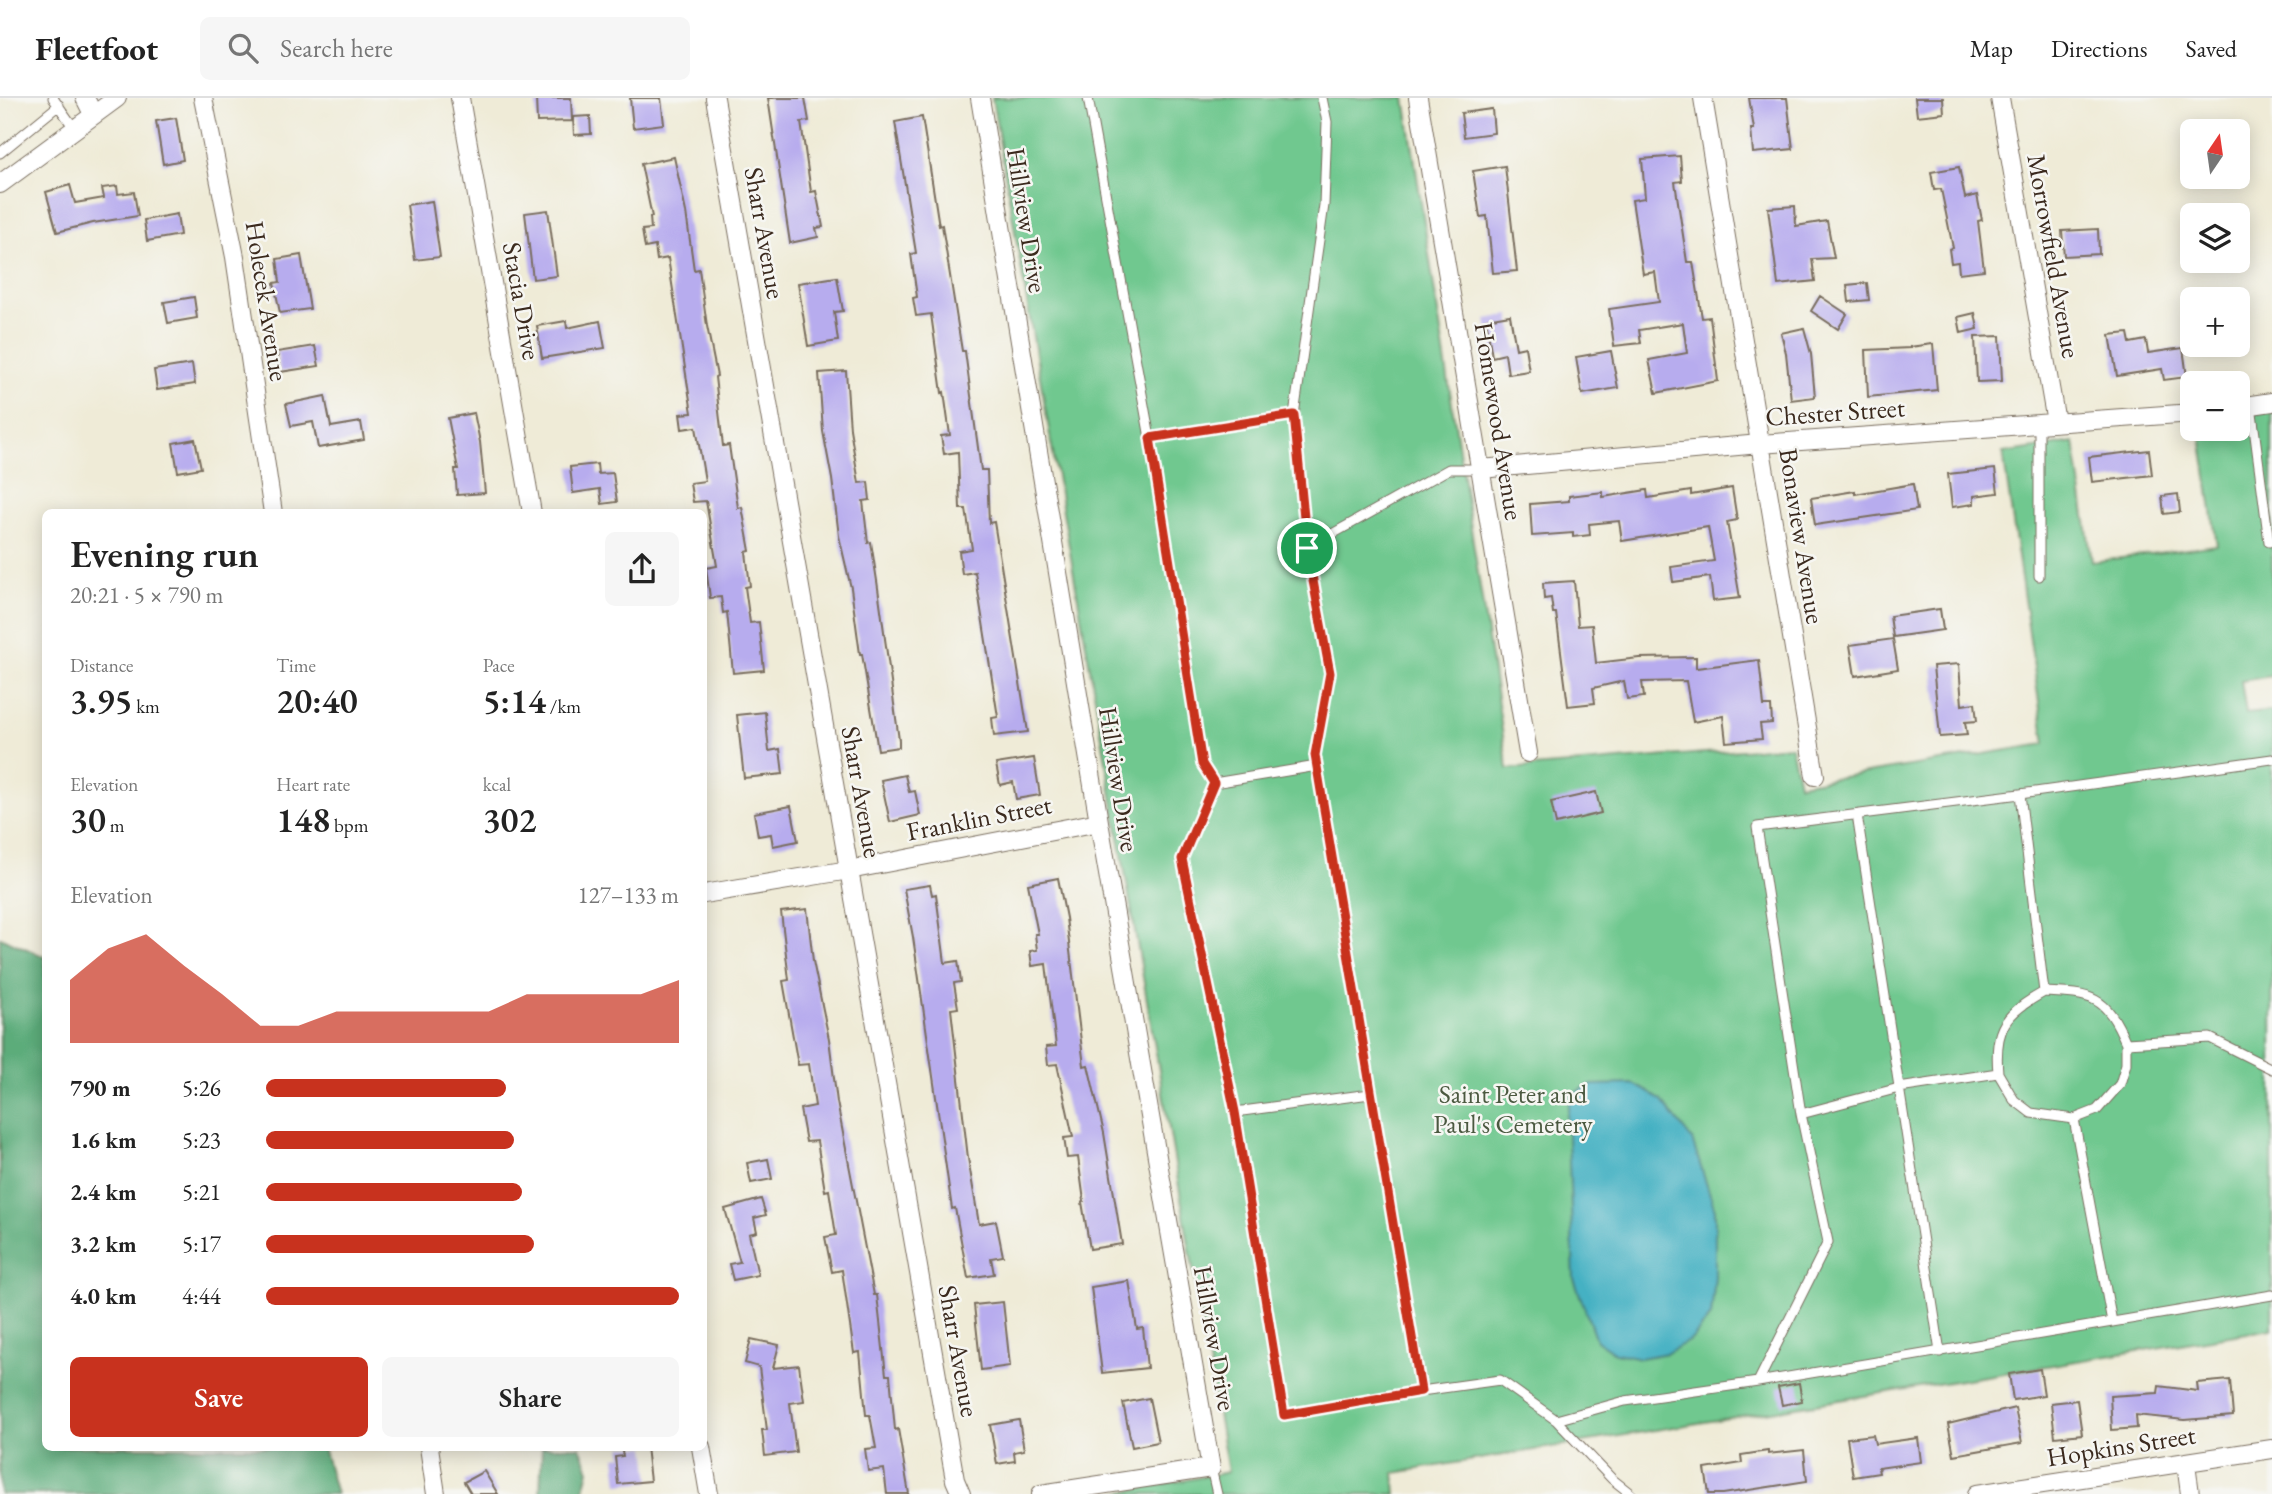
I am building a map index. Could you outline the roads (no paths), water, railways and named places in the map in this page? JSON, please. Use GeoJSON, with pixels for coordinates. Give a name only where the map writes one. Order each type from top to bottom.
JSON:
{"type":"FeatureCollection","features":[{"type":"Feature","properties":{"kind":"street"},"geometry":{"type":"LineString","coordinates":[[0,184],[74,128],[89,106],[117,98]]}},
{"type":"Feature","properties":{"kind":"street","name":"Holecek Avenue"},"geometry":{"type":"LineString","coordinates":[[203,98],[234,257],[272,509]]}},
{"type":"Feature","properties":{"kind":"street","name":"Stacia Drive"},"geometry":{"type":"LineString","coordinates":[[460,98],[530,509]]}},
{"type":"Feature","properties":{"kind":"street","name":"Sharr Avenue"},"geometry":{"type":"LineString","coordinates":[[715,98],[955,1480],[961,1494]]}},
{"type":"Feature","properties":{"kind":"street","name":"Hillview Drive"},"geometry":{"type":"LineString","coordinates":[[980,98],[1099,822],[1211,1468]]}},
{"type":"Feature","properties":{"kind":"street","name":"Homewood Avenue"},"geometry":{"type":"LineString","coordinates":[[1418,98],[1528,753]]}},
{"type":"Feature","properties":{"kind":"street","name":"Bonaview Avenue"},"geometry":{"type":"LineString","coordinates":[[1703,98],[1815,776]]}},
{"type":"Feature","properties":{"kind":"street","name":"Morrowfield Avenue"},"geometry":{"type":"LineString","coordinates":[[2000,98],[2048,423]]}},
{"type":"Feature","properties":{"kind":"street"},"geometry":{"type":"LineString","coordinates":[[2250,405],[2272,402]]}},
{"type":"Feature","properties":{"kind":"street","name":"Chester Street"},"geometry":{"type":"LineString","coordinates":[[1480,469],[1760,444],[2180,414]]}},
{"type":"Feature","properties":{"kind":"street","name":"Franklin Street"},"geometry":{"type":"LineString","coordinates":[[707,894],[849,870],[1099,822]]}},
{"type":"Feature","properties":{"kind":"street","name":"Hopkins Street"},"geometry":{"type":"LineString","coordinates":[[1977,1494],[2272,1449]]}},
{"type":"Feature","properties":{"kind":"street"},"geometry":{"type":"LineString","coordinates":[[430,1451],[436,1494]]}},
{"type":"Feature","properties":{"kind":"street"},"geometry":{"type":"LineString","coordinates":[[703,1451],[709,1494]]}},
{"type":"Feature","properties":{"kind":"street"},"geometry":{"type":"LineString","coordinates":[[2186,1463],[2190,1494]]}},
{"type":"Feature","properties":{"kind":"street"},"geometry":{"type":"LineString","coordinates":[[1041,1494],[1211,1468]]}},
{"type":"Feature","properties":{"kind":"lane"},"geometry":{"type":"LineString","coordinates":[[1088,98],[1150,438],[1202,764],[1214,783]]}},
{"type":"Feature","properties":{"kind":"lane"},"geometry":{"type":"LineString","coordinates":[[1322,98],[1326,122],[1324,205],[1294,415],[1307,548],[1330,673],[1315,755],[1421,1391]]}},
{"type":"Feature","properties":{"kind":"lane"},"geometry":{"type":"LineString","coordinates":[[0,153],[56,102],[74,128]]}},
{"type":"Feature","properties":{"kind":"lane"},"geometry":{"type":"LineString","coordinates":[[1150,438],[1294,415]]}},
{"type":"Feature","properties":{"kind":"lane"},"geometry":{"type":"LineString","coordinates":[[2039,576],[2048,423]]}},
{"type":"Feature","properties":{"kind":"lane"},"geometry":{"type":"LineString","coordinates":[[2250,439],[2269,542]]}},
{"type":"Feature","properties":{"kind":"lane"},"geometry":{"type":"LineString","coordinates":[[1307,548],[1449,470],[1480,469]]}},
{"type":"Feature","properties":{"kind":"lane"},"geometry":{"type":"LineString","coordinates":[[1758,1382],[1828,1242],[1801,1114],[1757,827],[2272,759]]}},
{"type":"Feature","properties":{"kind":"lane"},"geometry":{"type":"LineString","coordinates":[[1214,783],[1317,766]]}},
{"type":"Feature","properties":{"kind":"lane"},"geometry":{"type":"LineString","coordinates":[[1214,783],[1182,859],[1235,1112],[1284,1415],[1500,1380],[1556,1420],[1612,1479],[1631,1494]]}},
{"type":"Feature","properties":{"kind":"lane"},"geometry":{"type":"LineString","coordinates":[[2020,794],[2044,992]]}},
{"type":"Feature","properties":{"kind":"lane"},"geometry":{"type":"LineString","coordinates":[[1857,815],[1941,1352]]}},
{"type":"Feature","properties":{"kind":"lane"},"geometry":{"type":"LineString","coordinates":[[2044,992],[2083,994],[2102,1005],[2116,1021],[2126,1043],[2126,1064],[2120,1084],[2097,1110],[2074,1119],[2031,1113],[2014,1100],[1998,1073],[1996,1049],[2002,1027],[2018,1007],[2044,992]]}},
{"type":"Feature","properties":{"kind":"lane"},"geometry":{"type":"LineString","coordinates":[[2126,1043],[2210,1038],[2272,1069]]}},
{"type":"Feature","properties":{"kind":"lane"},"geometry":{"type":"LineString","coordinates":[[1801,1114],[1899,1088],[1998,1073]]}},
{"type":"Feature","properties":{"kind":"lane"},"geometry":{"type":"LineString","coordinates":[[1235,1112],[1370,1094]]}},
{"type":"Feature","properties":{"kind":"lane"},"geometry":{"type":"LineString","coordinates":[[2074,1119],[2112,1322]]}},
{"type":"Feature","properties":{"kind":"lane"},"geometry":{"type":"LineString","coordinates":[[1556,1420],[1625,1401],[1758,1382],[2272,1295]]}},
{"type":"Feature","properties":{"kind":"lane"},"geometry":{"type":"LineString","coordinates":[[1211,1468],[1217,1494]]}},
{"type":"Feature","properties":{"kind":"water"},"geometry":{"type":"Polygon","coordinates":[[[1634,1084],[1661,1100],[1692,1140],[1715,1210],[1715,1277],[1711,1316],[1692,1339],[1667,1353],[1641,1358],[1615,1353],[1596,1340],[1574,1279],[1567,1114],[1571,1096],[1589,1085],[1634,1084]]]}},
{"type":"Feature","properties":{"kind":"park label","name":"Saint Peter and Paul's Cemetery"},"geometry":{"type":"Point","coordinates":[1513,1109]}}]}
